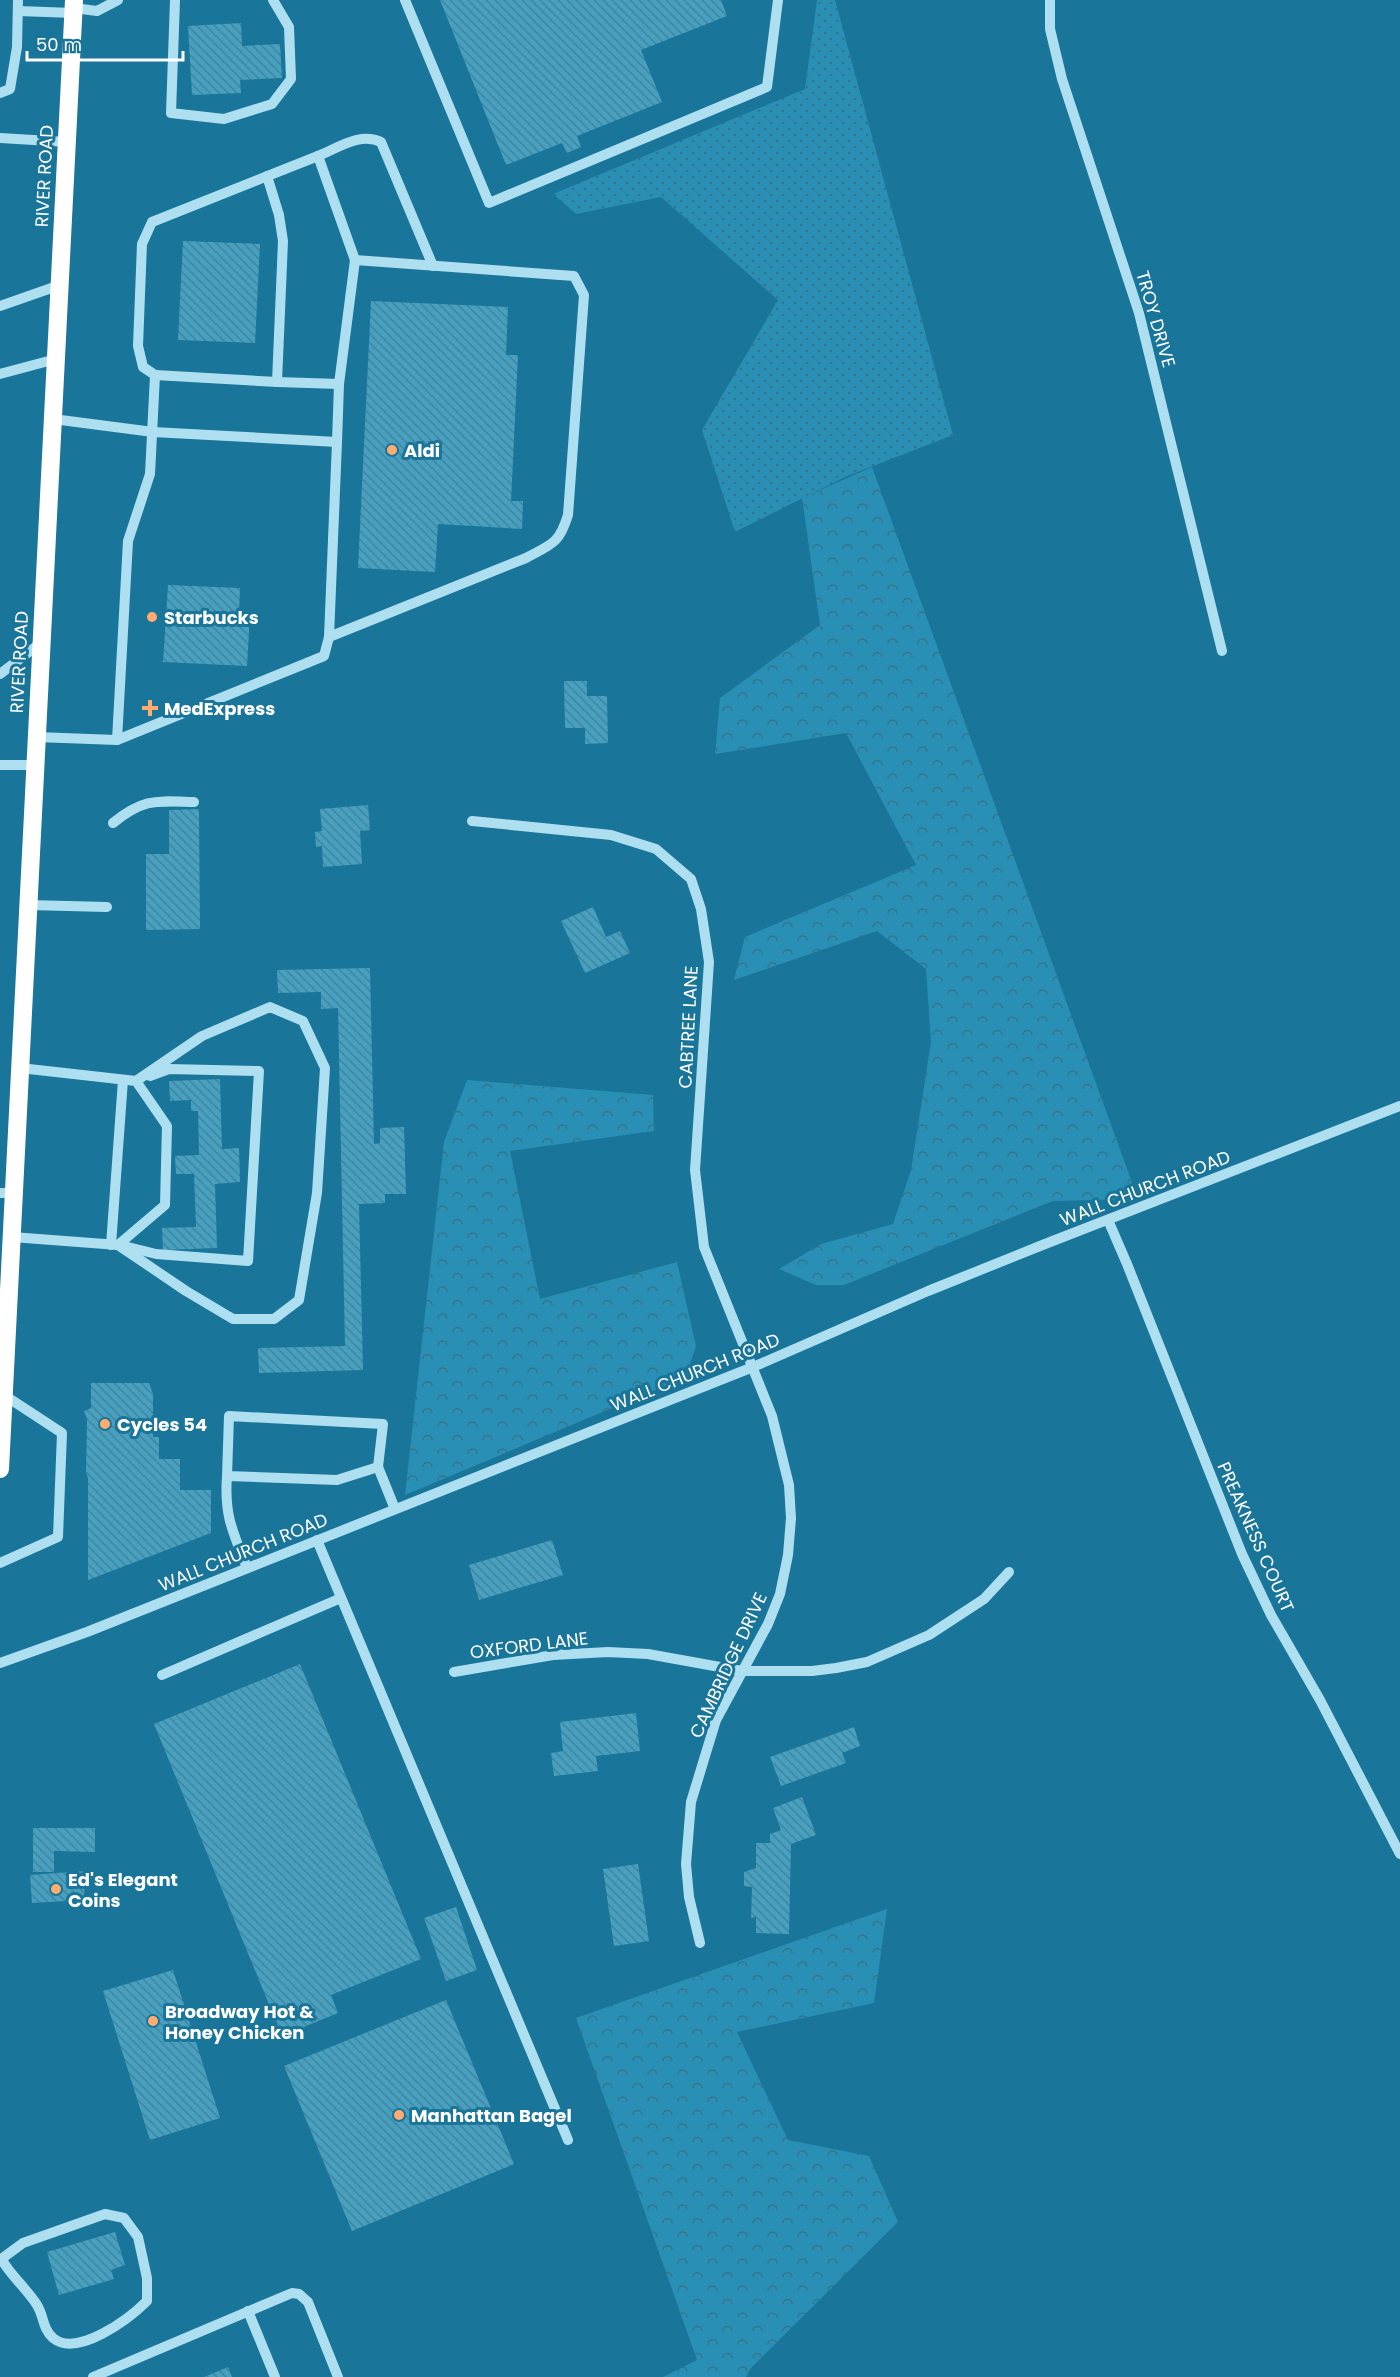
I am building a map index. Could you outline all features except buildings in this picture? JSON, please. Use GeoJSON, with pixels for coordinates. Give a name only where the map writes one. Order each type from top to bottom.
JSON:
{"type":"FeatureCollection","features":[{"type":"Feature","properties":{"kind":"highway","name":"RIVER ROAD"},"geometry":{"type":"LineString","coordinates":[[0,1469],[12,1237],[7,1193],[20,1068],[74,7]]}},
{"type":"Feature","properties":{"kind":"street"},"geometry":{"type":"LineString","coordinates":[[0,93],[10,89],[17,47],[18,6],[74,7],[97,11],[118,0]]}},
{"type":"Feature","properties":{"kind":"street"},"geometry":{"type":"LineString","coordinates":[[175,0],[171,112],[224,119],[272,105],[291,79],[289,27],[273,0]]}},
{"type":"Feature","properties":{"kind":"street"},"geometry":{"type":"LineString","coordinates":[[405,0],[489,203],[766,87],[778,0]]}},
{"type":"Feature","properties":{"kind":"street","name":"TROY DRIVE"},"geometry":{"type":"LineString","coordinates":[[1050,0],[1050,29],[1062,79],[1140,313],[1222,651]]}},
{"type":"Feature","properties":{"kind":"street"},"geometry":{"type":"LineString","coordinates":[[0,138],[67,142]]}},
{"type":"Feature","properties":{"kind":"street"},"geometry":{"type":"LineString","coordinates":[[339,384],[154,375],[143,367],[138,346],[142,244],[152,222],[360,138],[374,139],[381,142],[433,266]]}},
{"type":"Feature","properties":{"kind":"street"},"geometry":{"type":"LineString","coordinates":[[36,737],[117,740],[324,656],[329,637],[339,384],[355,260],[318,156]]}},
{"type":"Feature","properties":{"kind":"street"},"geometry":{"type":"LineString","coordinates":[[267,177],[279,215],[283,242],[277,382]]}},
{"type":"Feature","properties":{"kind":"street"},"geometry":{"type":"LineString","coordinates":[[329,637],[526,558],[548,547],[561,536],[568,515],[584,295],[574,276],[355,260]]}},
{"type":"Feature","properties":{"kind":"street"},"geometry":{"type":"LineString","coordinates":[[0,306],[60,285]]}},
{"type":"Feature","properties":{"kind":"street"},"geometry":{"type":"LineString","coordinates":[[0,374],[56,358]]}},
{"type":"Feature","properties":{"kind":"street"},"geometry":{"type":"LineString","coordinates":[[117,740],[128,542],[150,474],[154,375]]}},
{"type":"Feature","properties":{"kind":"street"},"geometry":{"type":"LineString","coordinates":[[53,418],[153,432],[337,442]]}},
{"type":"Feature","properties":{"kind":"street"},"geometry":{"type":"LineString","coordinates":[[0,674],[42,642]]}},
{"type":"Feature","properties":{"kind":"street"},"geometry":{"type":"LineString","coordinates":[[0,765],[36,765]]}},
{"type":"Feature","properties":{"kind":"street"},"geometry":{"type":"LineString","coordinates":[[113,823],[130,809],[149,801],[194,802]]}},
{"type":"Feature","properties":{"kind":"street","name":"CABTREE LANE"},"geometry":{"type":"LineString","coordinates":[[472,820],[611,835],[656,849],[691,879],[700,909],[709,962],[695,1170],[699,1213],[704,1246],[753,1367]]}},
{"type":"Feature","properties":{"kind":"street"},"geometry":{"type":"LineString","coordinates":[[28,905],[107,907]]}},
{"type":"Feature","properties":{"kind":"street"},"geometry":{"type":"LineString","coordinates":[[115,1245],[233,1319],[274,1319],[299,1300],[317,1193],[325,1068],[303,1021],[270,1007],[202,1036],[136,1081]]}},
{"type":"Feature","properties":{"kind":"street"},"geometry":{"type":"LineString","coordinates":[[12,1237],[115,1245],[156,1254],[249,1261],[260,1071],[169,1069],[136,1081],[20,1068]]}},
{"type":"Feature","properties":{"kind":"street"},"geometry":{"type":"LineString","coordinates":[[115,1245],[123,1080]]}},
{"type":"Feature","properties":{"kind":"street"},"geometry":{"type":"LineString","coordinates":[[115,1245],[165,1205],[167,1126],[136,1081]]}},
{"type":"Feature","properties":{"kind":"street","name":"WALL CHURCH ROAD"},"geometry":{"type":"LineString","coordinates":[[0,1663],[87,1632],[753,1367],[928,1291],[1400,1106]]}},
{"type":"Feature","properties":{"kind":"street","name":"PREAKNESS COURT"},"geometry":{"type":"LineString","coordinates":[[1108,1220],[1242,1554],[1271,1615],[1320,1700],[1400,1854]]}},
{"type":"Feature","properties":{"kind":"street","name":"CAMBRIDGE DRIVE"},"geometry":{"type":"LineString","coordinates":[[700,1943],[689,1897],[686,1864],[691,1802],[716,1719],[768,1624],[780,1594],[788,1555],[791,1518],[789,1485],[783,1452],[753,1367]]}},
{"type":"Feature","properties":{"kind":"street"},"geometry":{"type":"LineString","coordinates":[[0,1563],[58,1537],[62,1433],[4,1395]]}},
{"type":"Feature","properties":{"kind":"street"},"geometry":{"type":"LineString","coordinates":[[247,1568],[230,1524],[225,1501],[229,1416],[383,1424],[378,1467],[395,1509]]}},
{"type":"Feature","properties":{"kind":"street"},"geometry":{"type":"LineString","coordinates":[[227,1476],[336,1480],[378,1467]]}},
{"type":"Feature","properties":{"kind":"street"},"geometry":{"type":"LineString","coordinates":[[317,1540],[568,2140]]}},
{"type":"Feature","properties":{"kind":"street","name":"OXFORD LANE"},"geometry":{"type":"LineString","coordinates":[[454,1672],[553,1655],[608,1652],[648,1654],[742,1671],[812,1671],[867,1662],[929,1635],[961,1616],[984,1599],[1009,1572]]}},
{"type":"Feature","properties":{"kind":"street"},"geometry":{"type":"LineString","coordinates":[[162,1675],[341,1598]]}},
{"type":"Feature","properties":{"kind":"street"},"geometry":{"type":"LineString","coordinates":[[105,2214],[124,2218],[138,2236],[147,2278],[147,2301],[131,2317],[94,2337],[69,2345],[55,2339],[45,2328],[38,2306],[1,2260],[23,2243],[105,2214]]}},
{"type":"Feature","properties":{"kind":"street"},"geometry":{"type":"LineString","coordinates":[[93,2377],[292,2293],[299,2294],[308,2302],[338,2377]]}},
{"type":"Feature","properties":{"kind":"street"},"geometry":{"type":"LineString","coordinates":[[248,2311],[275,2377]]}},
{"type":"Feature","properties":{"kind":"green space"},"geometry":{"type":"Polygon","coordinates":[[[817,0],[835,0],[953,435],[845,477],[735,532],[702,430],[778,300],[661,197],[576,214],[553,194],[805,89],[817,0]]]}},
{"type":"Feature","properties":{"kind":"green space"},"geometry":{"type":"Polygon","coordinates":[[[872,467],[1138,1199],[1053,1201],[844,1285],[816,1285],[779,1269],[821,1244],[893,1224],[911,1170],[931,1042],[926,969],[877,931],[734,980],[745,937],[916,865],[846,733],[715,754],[720,698],[820,625],[802,498],[872,467]]]}},
{"type":"Feature","properties":{"kind":"green space"},"geometry":{"type":"Polygon","coordinates":[[[467,1080],[653,1095],[654,1131],[510,1151],[540,1299],[677,1262],[696,1346],[686,1377],[405,1495],[444,1142],[467,1080]]]}},
{"type":"Feature","properties":{"kind":"green space"},"geometry":{"type":"Polygon","coordinates":[[[887,1909],[874,2003],[737,2032],[788,2140],[869,2156],[898,2222],[750,2369],[746,2377],[663,2377],[697,2360],[576,2018],[887,1909]]]}},
{"type":"Feature","properties":{"kind":"place","name":"Aldi"},"geometry":{"type":"Point","coordinates":[392,450]}},
{"type":"Feature","properties":{"kind":"place","name":"Starbucks"},"geometry":{"type":"Point","coordinates":[152,617]}},
{"type":"Feature","properties":{"kind":"place","name":"MedExpress"},"geometry":{"type":"Point","coordinates":[150,708]}},
{"type":"Feature","properties":{"kind":"place","name":"Cycles 54"},"geometry":{"type":"Point","coordinates":[105,1424]}},
{"type":"Feature","properties":{"kind":"place","name":"Ed's Elegant Coins"},"geometry":{"type":"Point","coordinates":[56,1889]}},
{"type":"Feature","properties":{"kind":"place","name":"Broadway Hot & Honey Chicken"},"geometry":{"type":"Point","coordinates":[153,2021]}},
{"type":"Feature","properties":{"kind":"place","name":"Manhattan Bagel"},"geometry":{"type":"Point","coordinates":[399,2115]}}]}
